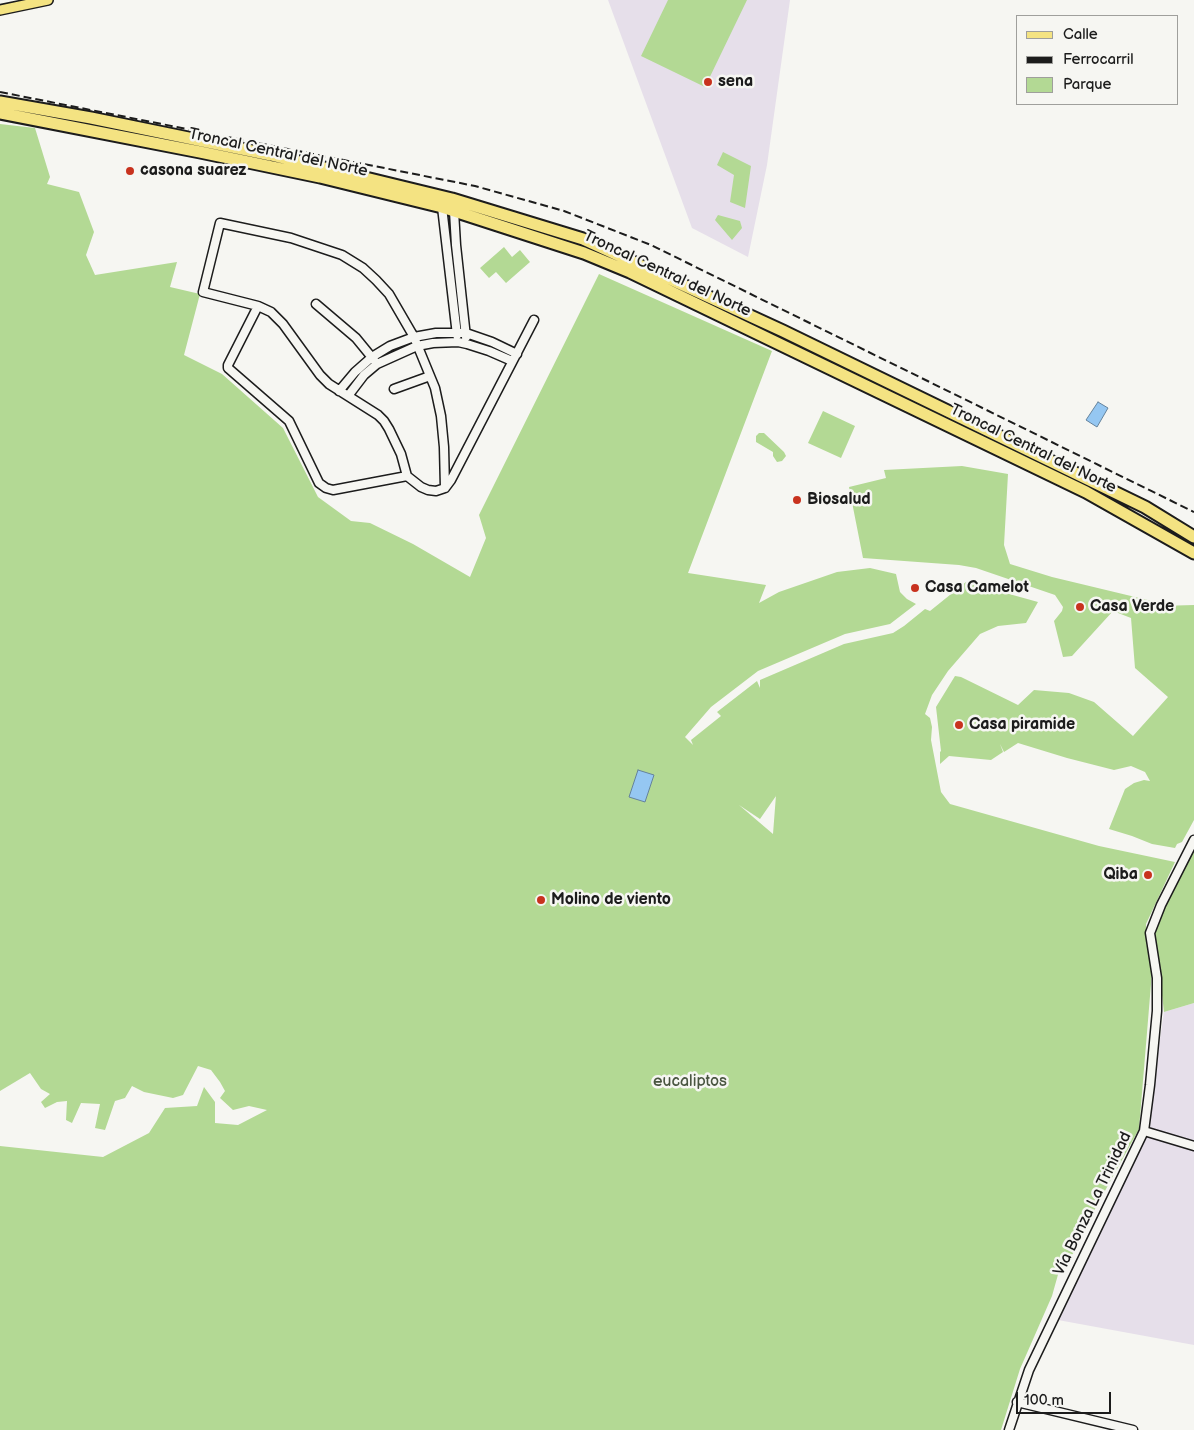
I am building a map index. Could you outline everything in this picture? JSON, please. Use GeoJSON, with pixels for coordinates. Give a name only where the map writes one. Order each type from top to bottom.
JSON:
{"type":"FeatureCollection","features":[{"type":"Feature","properties":{"kind":"highway","name":"Troncal Central del Norte"},"geometry":{"type":"LineString","coordinates":[[0,102],[91,118],[271,155],[452,199],[583,240],[783,331],[1145,507],[1194,537]]}},
{"type":"Feature","properties":{"kind":"highway","name":"Troncal Central del Norte"},"geometry":{"type":"LineString","coordinates":[[0,113],[320,177],[442,207],[569,248],[630,272],[1086,492],[1194,552]]}},
{"type":"Feature","properties":{"kind":"main road"},"geometry":{"type":"LineString","coordinates":[[0,10],[48,0]]}},
{"type":"Feature","properties":{"kind":"street"},"geometry":{"type":"LineString","coordinates":[[442,207],[458,342]]}},
{"type":"Feature","properties":{"kind":"street"},"geometry":{"type":"LineString","coordinates":[[454,211],[467,344]]}},
{"type":"Feature","properties":{"kind":"street"},"geometry":{"type":"LineString","coordinates":[[445,488],[441,416],[435,388],[414,338],[389,294],[363,268],[342,255],[291,238],[220,223],[203,292],[258,306],[271,312],[283,324],[329,384],[384,421],[401,454],[407,476],[420,487],[428,490],[436,491],[445,488],[451,480],[534,320]]}},
{"type":"Feature","properties":{"kind":"street"},"geometry":{"type":"LineString","coordinates":[[450,276],[459,275]]}},
{"type":"Feature","properties":{"kind":"street"},"geometry":{"type":"LineString","coordinates":[[316,304],[356,338],[377,364]]}},
{"type":"Feature","properties":{"kind":"street"},"geometry":{"type":"LineString","coordinates":[[258,306],[228,368],[289,421],[319,483],[333,490],[407,476]]}},
{"type":"Feature","properties":{"kind":"street"},"geometry":{"type":"LineString","coordinates":[[339,391],[372,356],[390,346],[436,333],[466,333],[492,342],[517,354]]}},
{"type":"Feature","properties":{"kind":"street"},"geometry":{"type":"LineString","coordinates":[[348,396],[364,375],[377,364],[417,346],[458,342],[489,351],[512,362]]}},
{"type":"Feature","properties":{"kind":"street"},"geometry":{"type":"LineString","coordinates":[[394,389],[430,376]]}},
{"type":"Feature","properties":{"kind":"street","name":"Vía Bonza La Trinidad"},"geometry":{"type":"LineString","coordinates":[[1009,1430],[1029,1370],[1144,1130],[1157,1011],[1157,978],[1150,932],[1161,905],[1194,840]]}},
{"type":"Feature","properties":{"kind":"street"},"geometry":{"type":"LineString","coordinates":[[1144,1130],[1194,1146]]}},
{"type":"Feature","properties":{"kind":"street"},"geometry":{"type":"LineString","coordinates":[[1017,1402],[1133,1430]]}},
{"type":"Feature","properties":{"kind":"shaded area","name":"sena"},"geometry":{"type":"Polygon","coordinates":[[[608,0],[790,0],[767,165],[748,257],[692,228],[608,0]]]}},
{"type":"Feature","properties":{"kind":"shaded area"},"geometry":{"type":"Polygon","coordinates":[[[1194,1003],[1194,1345],[1058,1320],[1146,1132],[1164,1012],[1194,1003]]]}},
{"type":"Feature","properties":{"kind":"green space"},"geometry":{"type":"Polygon","coordinates":[[[668,0],[747,0],[705,87],[641,56],[668,0]]]}},
{"type":"Feature","properties":{"kind":"green space","name":"eucaliptos"},"geometry":{"type":"Polygon","coordinates":[[[0,124],[35,128],[50,177],[47,184],[79,192],[94,232],[86,255],[95,275],[177,262],[170,287],[200,294],[184,355],[222,374],[283,428],[318,497],[351,521],[370,523],[413,544],[470,577],[486,538],[479,515],[599,274],[772,351],[688,573],[766,585],[759,603],[779,592],[837,572],[870,568],[896,574],[900,592],[916,604],[890,624],[845,634],[758,671],[711,707],[685,737],[693,745],[691,740],[721,716],[717,712],[757,681],[760,688],[760,680],[844,644],[893,633],[925,609],[930,611],[966,582],[1038,602],[1026,623],[998,626],[980,634],[948,671],[932,695],[925,714],[930,718],[932,727],[931,740],[941,792],[950,804],[1099,846],[1175,862],[1146,924],[1146,941],[1152,972],[1139,1129],[1084,1229],[1075,1251],[1059,1271],[1052,1296],[1020,1369],[1001,1430],[0,1430],[0,1146],[103,1157],[149,1133],[165,1108],[197,1106],[204,1087],[215,1102],[215,1123],[238,1125],[267,1110],[249,1106],[233,1110],[220,1098],[225,1091],[211,1070],[198,1066],[183,1095],[173,1098],[144,1092],[132,1086],[125,1098],[115,1101],[105,1130],[95,1128],[100,1104],[81,1103],[72,1123],[66,1120],[67,1101],[57,1102],[45,1108],[41,1102],[50,1094],[41,1089],[30,1073],[0,1091],[0,124]],[[776,796],[760,819],[739,805],[773,834],[776,796]]]}},
{"type":"Feature","properties":{"kind":"green space"},"geometry":{"type":"Polygon","coordinates":[[[723,152],[751,166],[745,208],[730,202],[734,175],[717,165],[723,152]]]}},
{"type":"Feature","properties":{"kind":"green space"},"geometry":{"type":"Polygon","coordinates":[[[718,215],[740,221],[742,228],[732,240],[715,220],[718,215]]]}},
{"type":"Feature","properties":{"kind":"green space"},"geometry":{"type":"Polygon","coordinates":[[[504,247],[512,257],[520,250],[530,262],[506,283],[496,272],[489,278],[480,268],[504,247]]]}},
{"type":"Feature","properties":{"kind":"green space"},"geometry":{"type":"Polygon","coordinates":[[[823,411],[855,426],[841,458],[808,443],[823,411]]]}},
{"type":"Feature","properties":{"kind":"green space"},"geometry":{"type":"Polygon","coordinates":[[[759,433],[764,433],[784,452],[786,456],[782,461],[777,462],[773,452],[756,442],[756,436],[759,433]]]}},
{"type":"Feature","properties":{"kind":"green space"},"geometry":{"type":"Polygon","coordinates":[[[962,466],[1008,474],[1004,545],[1010,564],[1052,577],[1156,602],[1159,606],[1194,605],[1194,820],[1182,842],[1177,844],[1175,848],[1152,844],[1109,829],[1125,789],[1134,783],[1144,780],[1150,781],[1145,772],[1131,766],[1114,770],[1018,743],[1004,752],[1000,744],[1003,752],[991,760],[949,756],[940,764],[941,751],[936,707],[955,676],[961,677],[1018,705],[1034,690],[1069,693],[1094,702],[1133,736],[1168,697],[1135,668],[1131,618],[1113,611],[1072,656],[1063,657],[1054,621],[1063,607],[1055,595],[976,568],[863,558],[849,487],[886,478],[884,470],[962,466]]]}},
{"type":"Feature","properties":{"kind":"green space"},"geometry":{"type":"Polygon","coordinates":[[[1194,847],[1194,1003],[1164,1012],[1153,929],[1194,847]]]}},
{"type":"Feature","properties":{"kind":"water"},"geometry":{"type":"Polygon","coordinates":[[[1098,402],[1108,408],[1097,427],[1086,420],[1098,402]]]}},
{"type":"Feature","properties":{"kind":"water"},"geometry":{"type":"Polygon","coordinates":[[[638,770],[654,775],[645,802],[629,797],[638,770]]]}},
{"type":"Feature","properties":{"kind":"railway"},"geometry":{"type":"LineString","coordinates":[[0,92],[475,186],[564,211],[651,245],[1194,512]]}},
{"type":"Feature","properties":{"kind":"place","name":"sena"},"geometry":{"type":"Point","coordinates":[708,82]}},
{"type":"Feature","properties":{"kind":"place","name":"casona suarez"},"geometry":{"type":"Point","coordinates":[130,171]}},
{"type":"Feature","properties":{"kind":"place","name":"Biosalud"},"geometry":{"type":"Point","coordinates":[797,500]}},
{"type":"Feature","properties":{"kind":"place","name":"Casa Camelot"},"geometry":{"type":"Point","coordinates":[915,588]}},
{"type":"Feature","properties":{"kind":"place","name":"Casa Verde"},"geometry":{"type":"Point","coordinates":[1080,607]}},
{"type":"Feature","properties":{"kind":"place","name":"Casa piramide"},"geometry":{"type":"Point","coordinates":[959,725]}},
{"type":"Feature","properties":{"kind":"place","name":"Qiba"},"geometry":{"type":"Point","coordinates":[1148,875]}},
{"type":"Feature","properties":{"kind":"place","name":"Molino de viento"},"geometry":{"type":"Point","coordinates":[541,900]}}]}
